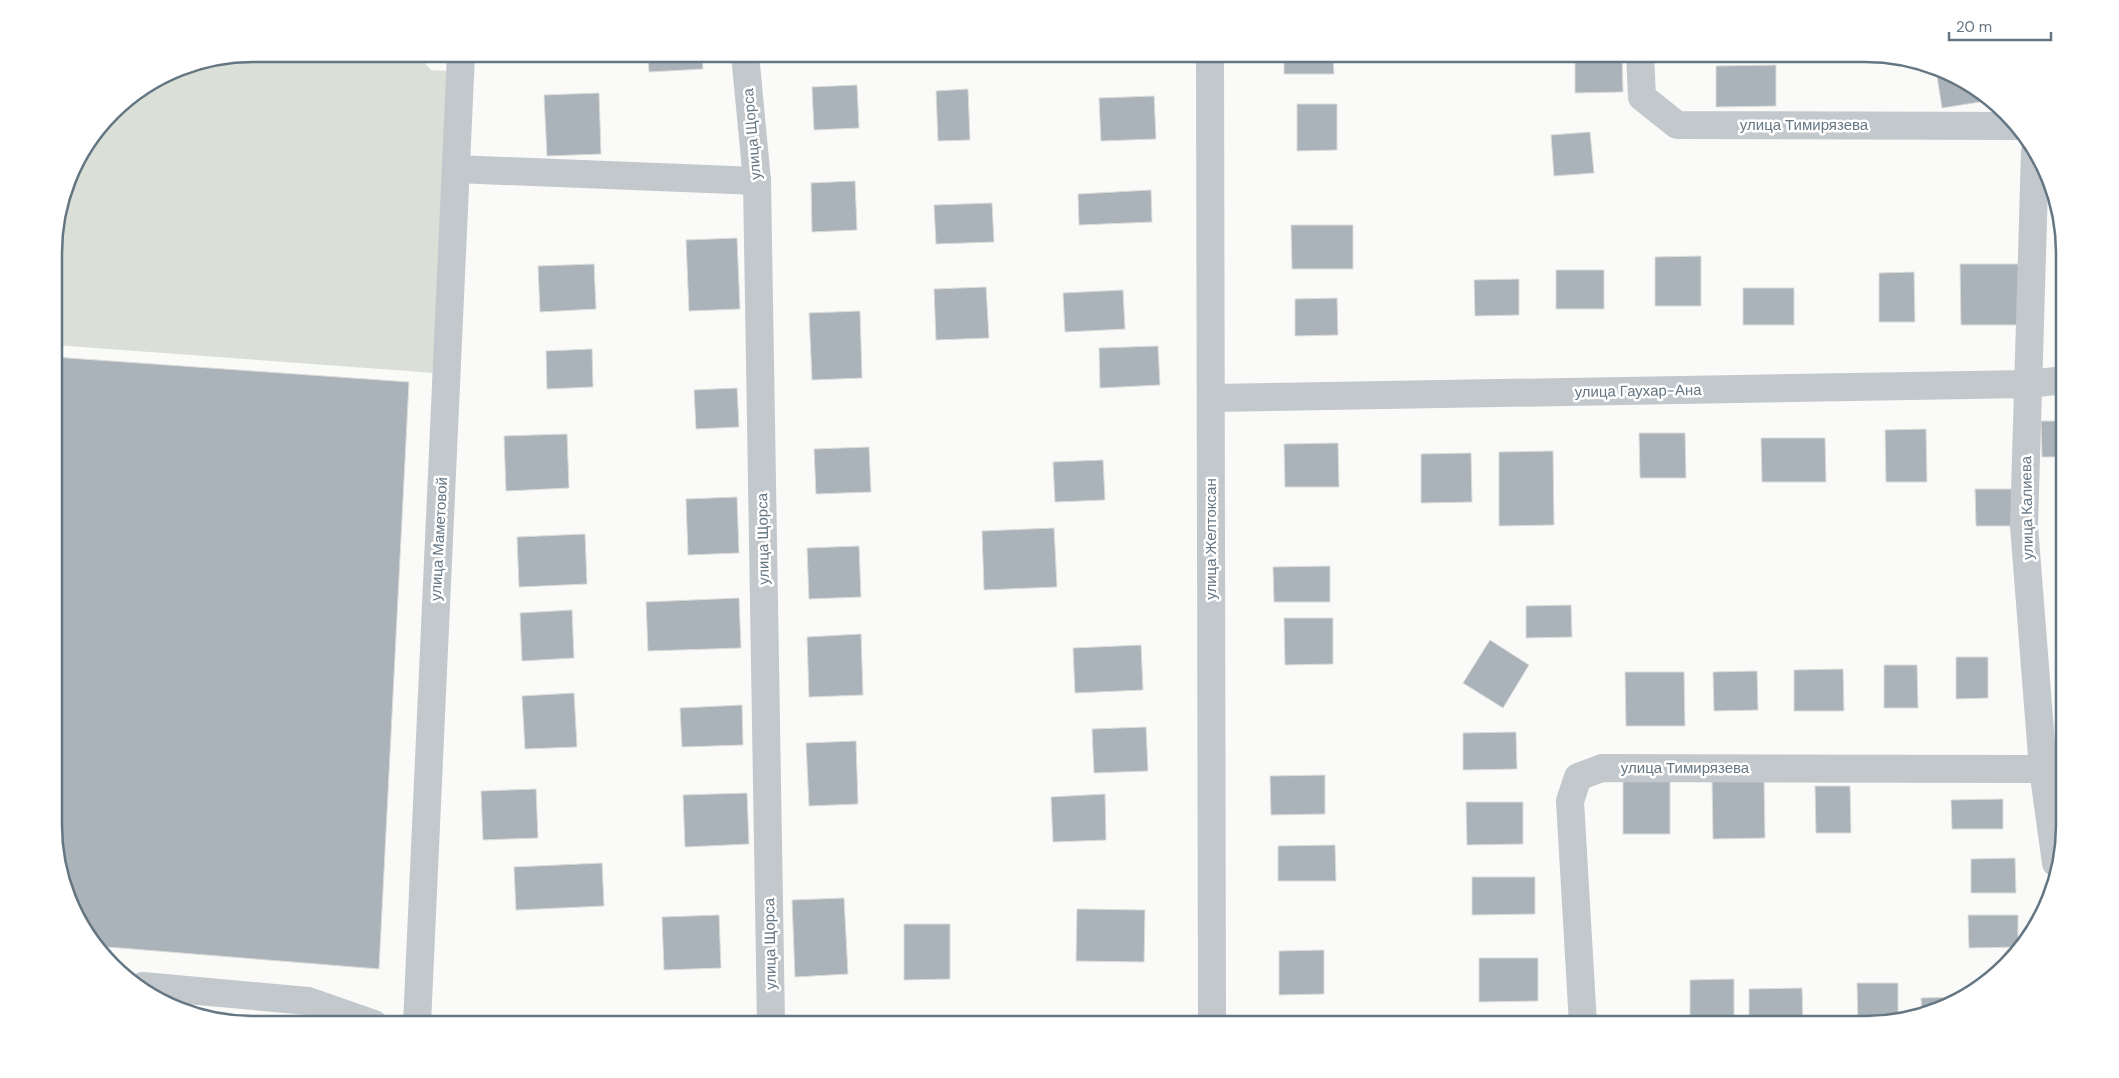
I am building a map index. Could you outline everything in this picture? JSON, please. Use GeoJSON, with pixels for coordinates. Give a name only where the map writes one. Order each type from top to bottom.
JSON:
{"type":"FeatureCollection","features":[{"type":"Feature","properties":{"kind":"street","name":"улица Маметовой"},"geometry":{"type":"LineString","coordinates":[[417,1016],[460,62]]}},
{"type":"Feature","properties":{"kind":"street","name":"улица Щорса"},"geometry":{"type":"LineString","coordinates":[[746,62],[757,181],[771,1016]]}},
{"type":"Feature","properties":{"kind":"street","name":"улица Желтоксан"},"geometry":{"type":"LineString","coordinates":[[1210,62],[1212,1016]]}},
{"type":"Feature","properties":{"kind":"street","name":"улица Тимирязева"},"geometry":{"type":"LineString","coordinates":[[1640,62],[1642,97],[1677,124],[2008,126]]}},
{"type":"Feature","properties":{"kind":"street","name":"улица Калиева"},"geometry":{"type":"LineString","coordinates":[[2035,165],[2024,526],[2054,768],[2056,843]]}},
{"type":"Feature","properties":{"kind":"street"},"geometry":{"type":"LineString","coordinates":[[456,169],[757,181]]}},
{"type":"Feature","properties":{"kind":"street","name":"улица Гаухар-Ана"},"geometry":{"type":"LineString","coordinates":[[1211,398],[2028,384],[2056,381]]}},
{"type":"Feature","properties":{"kind":"street","name":"улица Тимирязева"},"geometry":{"type":"LineString","coordinates":[[1583,1016],[1570,800],[1578,777],[1602,768],[2054,768]]}},
{"type":"Feature","properties":{"kind":"street"},"geometry":{"type":"LineString","coordinates":[[153,987],[308,1001],[351,1016]]}},
{"type":"Feature","properties":{"kind":"shaded area"},"geometry":{"type":"Polygon","coordinates":[[[253,62],[424,62],[431,70],[447,71],[435,373],[62,346],[62,253],[64,228],[77,180],[95,147],[118,118],[147,95],[180,77],[216,66],[253,62]]]}},
{"type":"Feature","properties":{"kind":"building"},"geometry":{"type":"Polygon","coordinates":[[[648,62],[703,62],[703,69],[649,72],[648,62]]]}},
{"type":"Feature","properties":{"kind":"building"},"geometry":{"type":"Polygon","coordinates":[[[1284,62],[1333,62],[1334,74],[1284,74],[1284,62]]]}},
{"type":"Feature","properties":{"kind":"building"},"geometry":{"type":"Polygon","coordinates":[[[1575,62],[1622,62],[1623,92],[1575,93],[1575,62]]]}},
{"type":"Feature","properties":{"kind":"building"},"geometry":{"type":"Polygon","coordinates":[[[1776,65],[1776,106],[1716,107],[1716,66],[1776,65]]]}},
{"type":"Feature","properties":{"kind":"building"},"geometry":{"type":"Polygon","coordinates":[[[1937,76],[1961,88],[1982,102],[1942,108],[1937,76]]]}},
{"type":"Feature","properties":{"kind":"building"},"geometry":{"type":"Polygon","coordinates":[[[857,85],[859,128],[814,130],[812,87],[857,85]]]}},
{"type":"Feature","properties":{"kind":"building"},"geometry":{"type":"Polygon","coordinates":[[[968,89],[970,140],[938,141],[936,91],[968,89]]]}},
{"type":"Feature","properties":{"kind":"building"},"geometry":{"type":"Polygon","coordinates":[[[599,93],[601,154],[547,156],[544,95],[599,93]]]}},
{"type":"Feature","properties":{"kind":"building"},"geometry":{"type":"Polygon","coordinates":[[[1154,96],[1156,139],[1101,141],[1099,98],[1154,96]]]}},
{"type":"Feature","properties":{"kind":"building"},"geometry":{"type":"Polygon","coordinates":[[[1297,104],[1337,104],[1337,150],[1297,151],[1297,104]]]}},
{"type":"Feature","properties":{"kind":"building"},"geometry":{"type":"Polygon","coordinates":[[[1590,132],[1594,173],[1554,176],[1551,135],[1590,132]]]}},
{"type":"Feature","properties":{"kind":"building"},"geometry":{"type":"Polygon","coordinates":[[[855,181],[857,230],[812,232],[811,183],[855,181]]]}},
{"type":"Feature","properties":{"kind":"building"},"geometry":{"type":"Polygon","coordinates":[[[1151,190],[1152,222],[1079,225],[1078,194],[1151,190]]]}},
{"type":"Feature","properties":{"kind":"building"},"geometry":{"type":"Polygon","coordinates":[[[992,203],[994,242],[936,244],[934,205],[992,203]]]}},
{"type":"Feature","properties":{"kind":"building"},"geometry":{"type":"Polygon","coordinates":[[[1291,225],[1353,225],[1353,269],[1292,269],[1291,225]]]}},
{"type":"Feature","properties":{"kind":"building"},"geometry":{"type":"Polygon","coordinates":[[[737,238],[740,309],[689,311],[686,240],[737,238]]]}},
{"type":"Feature","properties":{"kind":"building"},"geometry":{"type":"Polygon","coordinates":[[[1701,256],[1701,306],[1655,306],[1655,257],[1701,256]]]}},
{"type":"Feature","properties":{"kind":"building"},"geometry":{"type":"Polygon","coordinates":[[[594,264],[596,309],[540,312],[538,266],[594,264]]]}},
{"type":"Feature","properties":{"kind":"building"},"geometry":{"type":"Polygon","coordinates":[[[1960,264],[2025,264],[2024,325],[1961,325],[1960,264]]]}},
{"type":"Feature","properties":{"kind":"building"},"geometry":{"type":"Polygon","coordinates":[[[1556,270],[1604,270],[1604,309],[1556,309],[1556,270]]]}},
{"type":"Feature","properties":{"kind":"building"},"geometry":{"type":"Polygon","coordinates":[[[1914,272],[1915,322],[1879,322],[1879,273],[1914,272]]]}},
{"type":"Feature","properties":{"kind":"building"},"geometry":{"type":"Polygon","coordinates":[[[1519,279],[1519,315],[1475,316],[1474,280],[1519,279]]]}},
{"type":"Feature","properties":{"kind":"building"},"geometry":{"type":"Polygon","coordinates":[[[986,287],[989,338],[936,340],[934,289],[986,287]]]}},
{"type":"Feature","properties":{"kind":"building"},"geometry":{"type":"Polygon","coordinates":[[[1743,288],[1794,288],[1794,325],[1743,325],[1743,288]]]}},
{"type":"Feature","properties":{"kind":"building"},"geometry":{"type":"Polygon","coordinates":[[[1123,290],[1125,329],[1065,332],[1063,293],[1123,290]]]}},
{"type":"Feature","properties":{"kind":"building"},"geometry":{"type":"Polygon","coordinates":[[[1337,298],[1338,335],[1295,336],[1295,299],[1337,298]]]}},
{"type":"Feature","properties":{"kind":"building"},"geometry":{"type":"Polygon","coordinates":[[[860,311],[862,378],[812,380],[809,313],[860,311]]]}},
{"type":"Feature","properties":{"kind":"building"},"geometry":{"type":"Polygon","coordinates":[[[1158,346],[1160,385],[1100,388],[1099,348],[1158,346]]]}},
{"type":"Feature","properties":{"kind":"building"},"geometry":{"type":"Polygon","coordinates":[[[592,349],[593,387],[547,389],[546,351],[592,349]]]}},
{"type":"Feature","properties":{"kind":"building"},"geometry":{"type":"Polygon","coordinates":[[[62,358],[409,382],[379,969],[107,947],[82,909],[66,862],[62,825],[62,358]]]}},
{"type":"Feature","properties":{"kind":"building"},"geometry":{"type":"Polygon","coordinates":[[[737,388],[739,427],[696,429],[694,390],[737,388]]]}},
{"type":"Feature","properties":{"kind":"building"},"geometry":{"type":"Polygon","coordinates":[[[2041,421],[2056,421],[2056,457],[2042,457],[2041,421]]]}},
{"type":"Feature","properties":{"kind":"building"},"geometry":{"type":"Polygon","coordinates":[[[1926,429],[1927,482],[1886,482],[1885,430],[1926,429]]]}},
{"type":"Feature","properties":{"kind":"building"},"geometry":{"type":"Polygon","coordinates":[[[1639,433],[1685,433],[1686,478],[1640,478],[1639,433]]]}},
{"type":"Feature","properties":{"kind":"building"},"geometry":{"type":"Polygon","coordinates":[[[567,434],[569,488],[506,491],[504,436],[567,434]]]}},
{"type":"Feature","properties":{"kind":"building"},"geometry":{"type":"Polygon","coordinates":[[[1761,438],[1825,438],[1826,482],[1762,482],[1761,438]]]}},
{"type":"Feature","properties":{"kind":"building"},"geometry":{"type":"Polygon","coordinates":[[[1338,443],[1339,487],[1285,487],[1284,444],[1338,443]]]}},
{"type":"Feature","properties":{"kind":"building"},"geometry":{"type":"Polygon","coordinates":[[[869,447],[871,492],[816,494],[814,449],[869,447]]]}},
{"type":"Feature","properties":{"kind":"building"},"geometry":{"type":"Polygon","coordinates":[[[1553,451],[1554,525],[1499,526],[1499,452],[1553,451]]]}},
{"type":"Feature","properties":{"kind":"building"},"geometry":{"type":"Polygon","coordinates":[[[1471,453],[1472,502],[1421,503],[1421,454],[1471,453]]]}},
{"type":"Feature","properties":{"kind":"building"},"geometry":{"type":"Polygon","coordinates":[[[1103,460],[1105,500],[1055,502],[1053,462],[1103,460]]]}},
{"type":"Feature","properties":{"kind":"building"},"geometry":{"type":"Polygon","coordinates":[[[1975,489],[2016,489],[2016,526],[1976,526],[1975,489]]]}},
{"type":"Feature","properties":{"kind":"building"},"geometry":{"type":"Polygon","coordinates":[[[737,497],[739,553],[688,555],[686,499],[737,497]]]}},
{"type":"Feature","properties":{"kind":"building"},"geometry":{"type":"Polygon","coordinates":[[[1054,528],[1057,587],[984,590],[982,531],[1054,528]]]}},
{"type":"Feature","properties":{"kind":"building"},"geometry":{"type":"Polygon","coordinates":[[[585,534],[587,584],[519,587],[517,537],[585,534]]]}},
{"type":"Feature","properties":{"kind":"building"},"geometry":{"type":"Polygon","coordinates":[[[859,546],[861,597],[809,599],[807,548],[859,546]]]}},
{"type":"Feature","properties":{"kind":"building"},"geometry":{"type":"Polygon","coordinates":[[[1330,566],[1330,602],[1274,602],[1273,567],[1330,566]]]}},
{"type":"Feature","properties":{"kind":"building"},"geometry":{"type":"Polygon","coordinates":[[[739,598],[741,648],[648,651],[646,602],[739,598]]]}},
{"type":"Feature","properties":{"kind":"building"},"geometry":{"type":"Polygon","coordinates":[[[1571,605],[1572,637],[1526,638],[1526,606],[1571,605]]]}},
{"type":"Feature","properties":{"kind":"building"},"geometry":{"type":"Polygon","coordinates":[[[572,610],[574,658],[522,661],[520,613],[572,610]]]}},
{"type":"Feature","properties":{"kind":"building"},"geometry":{"type":"Polygon","coordinates":[[[1284,618],[1333,618],[1333,664],[1285,665],[1284,618]]]}},
{"type":"Feature","properties":{"kind":"building"},"geometry":{"type":"Polygon","coordinates":[[[861,634],[863,695],[809,697],[807,637],[861,634]]]}},
{"type":"Feature","properties":{"kind":"building"},"geometry":{"type":"Polygon","coordinates":[[[1490,640],[1529,665],[1503,708],[1463,683],[1490,640]]]}},
{"type":"Feature","properties":{"kind":"building"},"geometry":{"type":"Polygon","coordinates":[[[1141,645],[1143,690],[1075,693],[1073,648],[1141,645]]]}},
{"type":"Feature","properties":{"kind":"building"},"geometry":{"type":"Polygon","coordinates":[[[1956,657],[1988,657],[1988,698],[1956,699],[1956,657]]]}},
{"type":"Feature","properties":{"kind":"building"},"geometry":{"type":"Polygon","coordinates":[[[1884,665],[1917,665],[1918,708],[1884,708],[1884,665]]]}},
{"type":"Feature","properties":{"kind":"building"},"geometry":{"type":"Polygon","coordinates":[[[1843,669],[1844,711],[1794,711],[1794,670],[1843,669]]]}},
{"type":"Feature","properties":{"kind":"building"},"geometry":{"type":"Polygon","coordinates":[[[1757,671],[1758,710],[1714,711],[1713,672],[1757,671]]]}},
{"type":"Feature","properties":{"kind":"building"},"geometry":{"type":"Polygon","coordinates":[[[1625,672],[1684,672],[1685,726],[1626,726],[1625,672]]]}},
{"type":"Feature","properties":{"kind":"building"},"geometry":{"type":"Polygon","coordinates":[[[574,693],[577,747],[525,749],[522,696],[574,693]]]}},
{"type":"Feature","properties":{"kind":"building"},"geometry":{"type":"Polygon","coordinates":[[[742,705],[743,745],[682,747],[680,708],[742,705]]]}},
{"type":"Feature","properties":{"kind":"building"},"geometry":{"type":"Polygon","coordinates":[[[1146,727],[1148,771],[1094,773],[1092,729],[1146,727]]]}},
{"type":"Feature","properties":{"kind":"building"},"geometry":{"type":"Polygon","coordinates":[[[1516,732],[1517,769],[1463,770],[1463,733],[1516,732]]]}},
{"type":"Feature","properties":{"kind":"building"},"geometry":{"type":"Polygon","coordinates":[[[856,741],[858,804],[809,806],[806,743],[856,741]]]}},
{"type":"Feature","properties":{"kind":"building"},"geometry":{"type":"Polygon","coordinates":[[[1325,775],[1325,814],[1271,815],[1270,776],[1325,775]]]}},
{"type":"Feature","properties":{"kind":"building"},"geometry":{"type":"Polygon","coordinates":[[[1623,779],[1670,779],[1670,834],[1623,834],[1623,779]]]}},
{"type":"Feature","properties":{"kind":"building"},"geometry":{"type":"Polygon","coordinates":[[[1764,779],[1765,838],[1713,839],[1712,780],[1764,779]]]}},
{"type":"Feature","properties":{"kind":"building"},"geometry":{"type":"Polygon","coordinates":[[[1815,786],[1850,786],[1851,833],[1816,833],[1815,786]]]}},
{"type":"Feature","properties":{"kind":"building"},"geometry":{"type":"Polygon","coordinates":[[[536,789],[538,838],[483,840],[481,791],[536,789]]]}},
{"type":"Feature","properties":{"kind":"building"},"geometry":{"type":"Polygon","coordinates":[[[747,793],[749,844],[685,847],[683,795],[747,793]]]}},
{"type":"Feature","properties":{"kind":"building"},"geometry":{"type":"Polygon","coordinates":[[[1105,794],[1106,840],[1053,842],[1051,797],[1105,794]]]}},
{"type":"Feature","properties":{"kind":"building"},"geometry":{"type":"Polygon","coordinates":[[[2003,799],[2003,829],[1952,829],[1951,800],[2003,799]]]}},
{"type":"Feature","properties":{"kind":"building"},"geometry":{"type":"Polygon","coordinates":[[[1466,802],[1523,802],[1523,844],[1467,845],[1466,802]]]}},
{"type":"Feature","properties":{"kind":"building"},"geometry":{"type":"Polygon","coordinates":[[[1335,845],[1336,881],[1278,881],[1278,846],[1335,845]]]}},
{"type":"Feature","properties":{"kind":"building"},"geometry":{"type":"Polygon","coordinates":[[[2015,858],[2016,893],[1971,893],[1971,859],[2015,858]]]}},
{"type":"Feature","properties":{"kind":"building"},"geometry":{"type":"Polygon","coordinates":[[[602,863],[604,906],[516,910],[514,867],[602,863]]]}},
{"type":"Feature","properties":{"kind":"building"},"geometry":{"type":"Polygon","coordinates":[[[1472,877],[1535,877],[1535,914],[1472,915],[1472,877]]]}},
{"type":"Feature","properties":{"kind":"building"},"geometry":{"type":"Polygon","coordinates":[[[844,898],[848,974],[795,977],[792,900],[844,898]]]}},
{"type":"Feature","properties":{"kind":"building"},"geometry":{"type":"Polygon","coordinates":[[[1077,909],[1145,910],[1144,962],[1076,961],[1077,909]]]}},
{"type":"Feature","properties":{"kind":"building"},"geometry":{"type":"Polygon","coordinates":[[[719,915],[721,968],[664,970],[662,917],[719,915]]]}},
{"type":"Feature","properties":{"kind":"building"},"geometry":{"type":"Polygon","coordinates":[[[1968,915],[2018,915],[2018,940],[2012,947],[1969,948],[1968,915]]]}},
{"type":"Feature","properties":{"kind":"building"},"geometry":{"type":"Polygon","coordinates":[[[904,924],[950,924],[950,979],[904,980],[904,924]]]}},
{"type":"Feature","properties":{"kind":"building"},"geometry":{"type":"Polygon","coordinates":[[[1324,950],[1324,994],[1279,995],[1279,951],[1324,950]]]}},
{"type":"Feature","properties":{"kind":"building"},"geometry":{"type":"Polygon","coordinates":[[[1479,958],[1538,958],[1538,1001],[1479,1002],[1479,958]]]}},
{"type":"Feature","properties":{"kind":"building"},"geometry":{"type":"Polygon","coordinates":[[[1734,979],[1734,1016],[1690,1016],[1690,980],[1734,979]]]}},
{"type":"Feature","properties":{"kind":"building"},"geometry":{"type":"Polygon","coordinates":[[[1857,983],[1898,983],[1898,1013],[1858,1016],[1857,983]]]}},
{"type":"Feature","properties":{"kind":"building"},"geometry":{"type":"Polygon","coordinates":[[[1802,988],[1803,1016],[1749,1016],[1749,989],[1802,988]]]}},
{"type":"Feature","properties":{"kind":"building"},"geometry":{"type":"Polygon","coordinates":[[[1947,997],[1922,1007],[1921,998],[1947,997]]]}}]}
